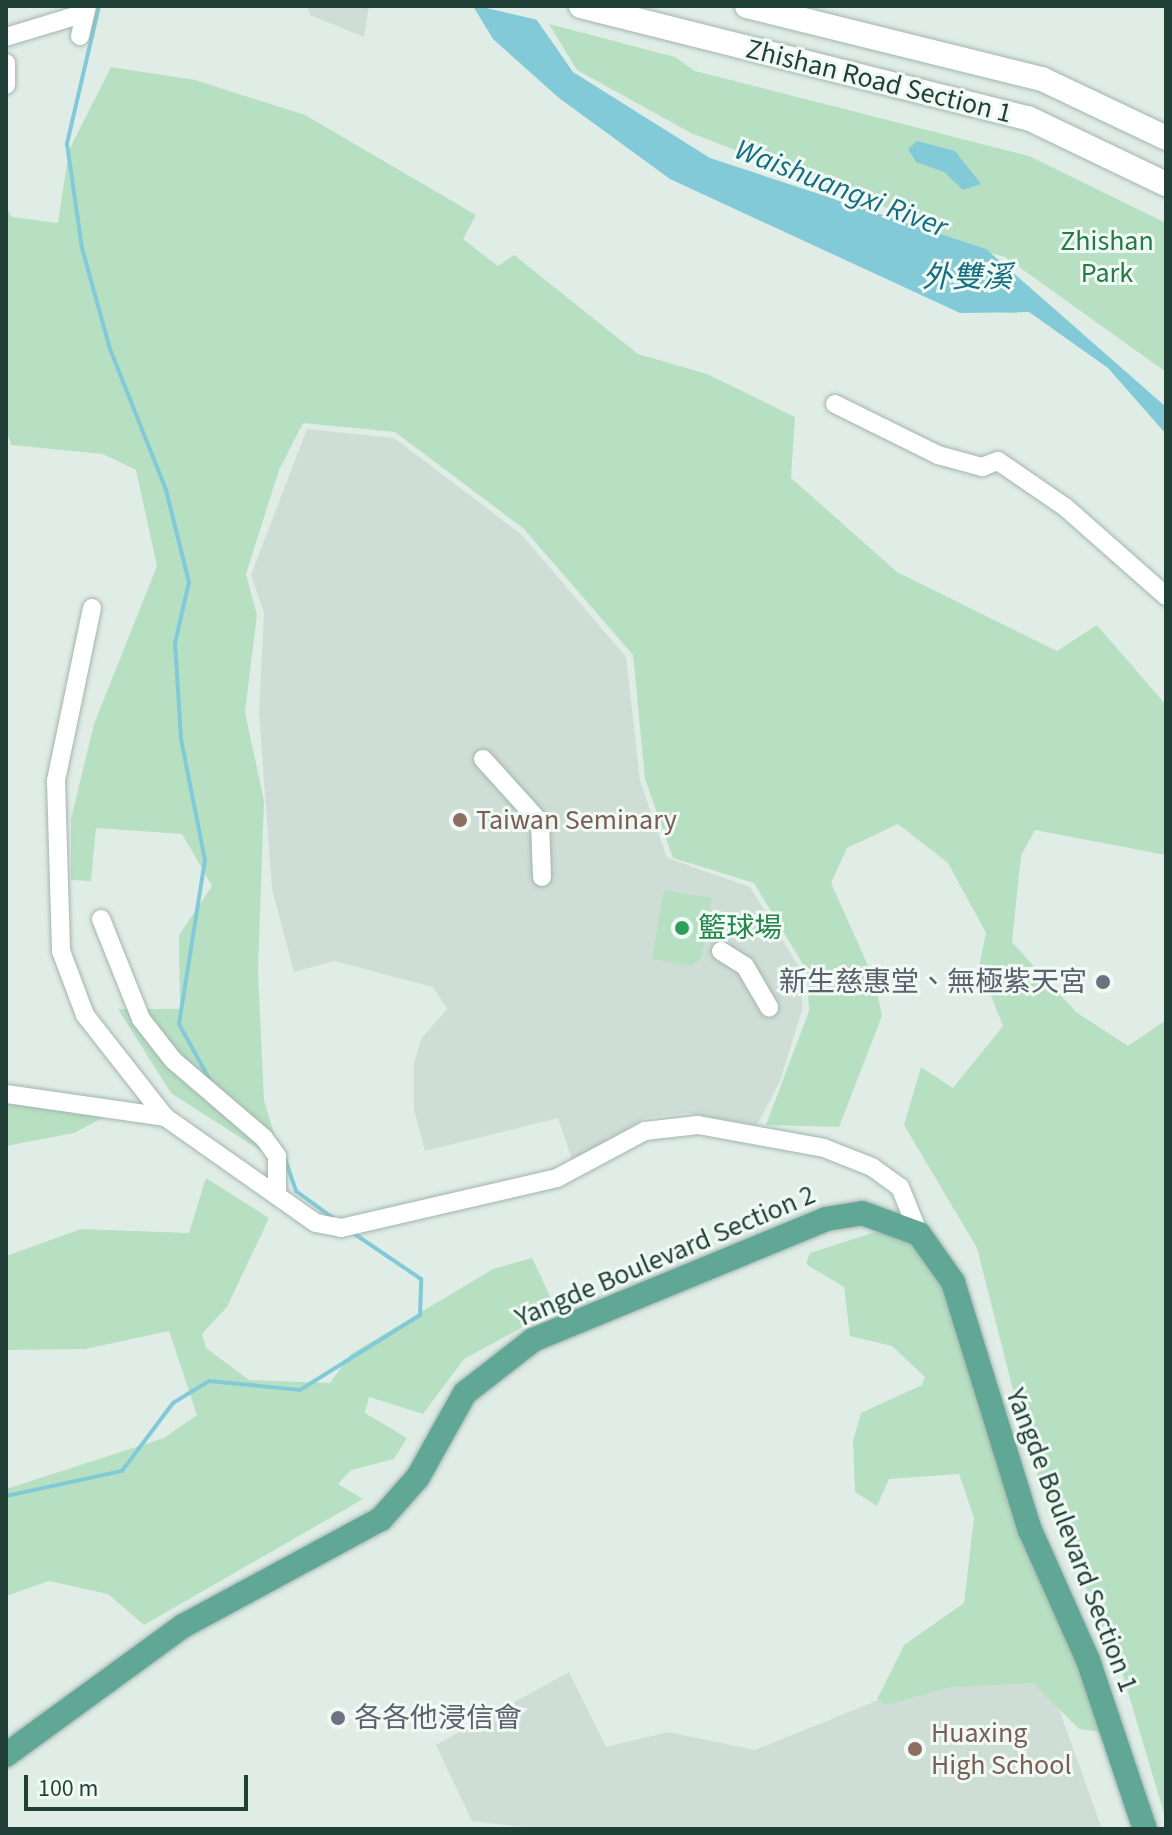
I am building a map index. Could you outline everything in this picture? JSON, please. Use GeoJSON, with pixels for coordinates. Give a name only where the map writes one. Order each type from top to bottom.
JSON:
{"type":"FeatureCollection","features":[{"type":"Feature","properties":{"kind":"main road","name":"Zhishan Road Section 1"},"geometry":{"type":"LineString","coordinates":[[581,6],[1028,118],[1166,184]]}},
{"type":"Feature","properties":{"kind":"main road","name":"Zhishan Road Section 1"},"geometry":{"type":"LineString","coordinates":[[747,6],[1042,79],[1166,138]]}},
{"type":"Feature","properties":{"kind":"main road","name":"Yangde Boulevard Section 2"},"geometry":{"type":"LineString","coordinates":[[6,1755],[183,1626],[381,1519],[418,1477],[465,1393],[533,1340],[838,1215],[872,1214],[919,1234]]}},
{"type":"Feature","properties":{"kind":"main road","name":"Yangde Boulevard Section 1"},"geometry":{"type":"LineString","coordinates":[[919,1234],[958,1292],[976,1373],[1030,1530],[1088,1660],[1145,1829]]}},
{"type":"Feature","properties":{"kind":"street"},"geometry":{"type":"LineString","coordinates":[[80,36],[86,10]]}},
{"type":"Feature","properties":{"kind":"street"},"geometry":{"type":"LineString","coordinates":[[6,37],[86,10]]}},
{"type":"Feature","properties":{"kind":"street"},"geometry":{"type":"LineString","coordinates":[[6,63],[6,85]]}},
{"type":"Feature","properties":{"kind":"street"},"geometry":{"type":"LineString","coordinates":[[835,404],[938,455],[982,467],[998,461],[1065,507],[1166,596]]}},
{"type":"Feature","properties":{"kind":"street"},"geometry":{"type":"LineString","coordinates":[[92,608],[56,781],[61,951],[85,1015],[165,1117],[277,1192],[316,1223],[370,1226],[557,1178],[645,1131],[698,1125],[824,1148],[872,1167],[900,1187],[919,1234]]}},
{"type":"Feature","properties":{"kind":"street"},"geometry":{"type":"LineString","coordinates":[[483,759],[540,822],[542,877]]}},
{"type":"Feature","properties":{"kind":"street"},"geometry":{"type":"LineString","coordinates":[[101,919],[141,1019],[173,1060],[264,1138],[277,1156],[277,1192]]}},
{"type":"Feature","properties":{"kind":"street"},"geometry":{"type":"LineString","coordinates":[[721,951],[745,966],[769,1007]]}},
{"type":"Feature","properties":{"kind":"street"},"geometry":{"type":"LineString","coordinates":[[6,1094],[165,1117]]}},
{"type":"Feature","properties":{"kind":"shaded area"},"geometry":{"type":"Polygon","coordinates":[[[307,6],[369,6],[364,37],[310,15],[307,6]]]}},
{"type":"Feature","properties":{"kind":"shaded area","name":"Taiwan Seminary"},"geometry":{"type":"Polygon","coordinates":[[[307,429],[394,438],[521,534],[626,657],[640,781],[667,858],[750,887],[802,972],[802,1010],[780,1081],[757,1125],[688,1113],[645,1118],[573,1162],[558,1118],[425,1151],[414,1110],[414,1063],[421,1039],[447,1009],[433,987],[334,961],[294,972],[272,889],[259,713],[264,613],[251,575],[307,429]]]}},
{"type":"Feature","properties":{"kind":"shaded area","name":"Huaxing High School"},"geometry":{"type":"Polygon","coordinates":[[[1045,1670],[1102,1829],[538,1829],[472,1821],[436,1745],[569,1672],[606,1747],[668,1732],[755,1750],[935,1677],[1045,1670]]]}},
{"type":"Feature","properties":{"kind":"green space","name":"Zhishan Park"},"geometry":{"type":"Polygon","coordinates":[[[549,24],[675,57],[695,71],[1029,156],[1166,223],[1166,372],[1005,257],[945,241],[892,210],[691,133],[577,70],[549,24]]]}},
{"type":"Feature","properties":{"kind":"green space"},"geometry":{"type":"Polygon","coordinates":[[[111,67],[195,80],[305,115],[476,215],[463,239],[498,266],[514,255],[638,354],[707,374],[795,417],[791,478],[897,572],[1057,651],[1097,625],[1166,705],[1166,855],[1035,830],[1021,856],[1012,942],[1076,1012],[1128,1046],[1166,1020],[1166,1820],[1122,1672],[1030,1457],[977,1248],[904,1125],[921,1067],[953,1088],[1003,1026],[979,966],[986,933],[948,863],[898,824],[847,848],[831,883],[874,979],[882,1016],[839,1127],[766,1125],[809,1011],[807,971],[754,883],[673,858],[645,779],[633,655],[524,529],[395,432],[303,423],[279,470],[246,574],[257,615],[245,712],[264,801],[258,971],[264,1100],[283,1165],[171,1093],[118,1009],[180,1009],[179,935],[212,886],[182,834],[96,828],[91,881],[71,880],[71,819],[94,724],[157,566],[136,470],[103,454],[11,445],[6,427],[6,207],[12,217],[58,223],[69,150],[111,67]]]}},
{"type":"Feature","properties":{"kind":"green space","name":"籃球場"},"geometry":{"type":"Polygon","coordinates":[[[664,890],[712,898],[701,958],[691,966],[652,959],[664,890]]]}},
{"type":"Feature","properties":{"kind":"green space"},"geometry":{"type":"Polygon","coordinates":[[[6,1101],[110,1114],[74,1133],[6,1146],[6,1101]]]}},
{"type":"Feature","properties":{"kind":"green space"},"geometry":{"type":"Polygon","coordinates":[[[206,1178],[269,1218],[227,1307],[202,1334],[206,1348],[249,1380],[330,1383],[351,1354],[493,1269],[532,1258],[556,1309],[464,1359],[423,1414],[369,1397],[365,1413],[407,1438],[394,1459],[351,1470],[338,1484],[363,1499],[144,1625],[108,1594],[49,1581],[6,1596],[6,1489],[164,1438],[197,1415],[169,1331],[85,1349],[6,1350],[6,1256],[81,1229],[189,1233],[206,1178]]]}},
{"type":"Feature","properties":{"kind":"green space"},"geometry":{"type":"Polygon","coordinates":[[[875,1232],[906,1235],[947,1278],[1082,1653],[1106,1745],[1099,1732],[1079,1729],[1033,1683],[950,1687],[886,1705],[877,1699],[904,1645],[964,1603],[974,1518],[959,1474],[889,1479],[877,1506],[855,1492],[853,1441],[861,1413],[922,1385],[925,1377],[892,1346],[850,1336],[844,1287],[806,1264],[810,1253],[875,1232]]]}},
{"type":"Feature","properties":{"kind":"water","name":"外雙溪"},"geometry":{"type":"Polygon","coordinates":[[[473,6],[527,6],[573,72],[710,158],[986,249],[1166,407],[1166,434],[1108,368],[1029,312],[960,313],[670,179],[559,98],[493,39],[473,6]]]}},
{"type":"Feature","properties":{"kind":"water"},"geometry":{"type":"Polygon","coordinates":[[[917,141],[955,151],[981,184],[963,190],[944,172],[916,162],[908,149],[917,141]]]}},
{"type":"Feature","properties":{"kind":"pier"},"geometry":{"type":"Polygon","coordinates":[[[478,6],[532,6],[542,21],[478,6]]]}},
{"type":"Feature","properties":{"kind":"waterway"},"geometry":{"type":"LineString","coordinates":[[99,6],[67,144],[82,248],[110,349],[166,490],[189,582],[175,643],[181,739],[205,860],[179,1024],[211,1082]]}},
{"type":"Feature","properties":{"kind":"waterway"},"geometry":{"type":"LineString","coordinates":[[285,1159],[296,1191],[333,1218]]}},
{"type":"Feature","properties":{"kind":"waterway"},"geometry":{"type":"LineString","coordinates":[[6,1496],[122,1471],[173,1403],[209,1381],[300,1390],[420,1315],[421,1279],[353,1233]]}},
{"type":"Feature","properties":{"kind":"place","name":"Taiwan Seminary"},"geometry":{"type":"Point","coordinates":[460,820]}},
{"type":"Feature","properties":{"kind":"place","name":"籃球場"},"geometry":{"type":"Point","coordinates":[682,928]}},
{"type":"Feature","properties":{"kind":"place","name":"新生慈惠堂、無極紫天宮"},"geometry":{"type":"Point","coordinates":[1103,982]}},
{"type":"Feature","properties":{"kind":"place","name":"各各他浸信會"},"geometry":{"type":"Point","coordinates":[338,1718]}},
{"type":"Feature","properties":{"kind":"place","name":"Huaxing High School"},"geometry":{"type":"Point","coordinates":[915,1749]}},
{"type":"Feature","properties":{"kind":"water label","name":"Waishuangxi River"},"geometry":{"type":"Point","coordinates":[841,189]}}]}
